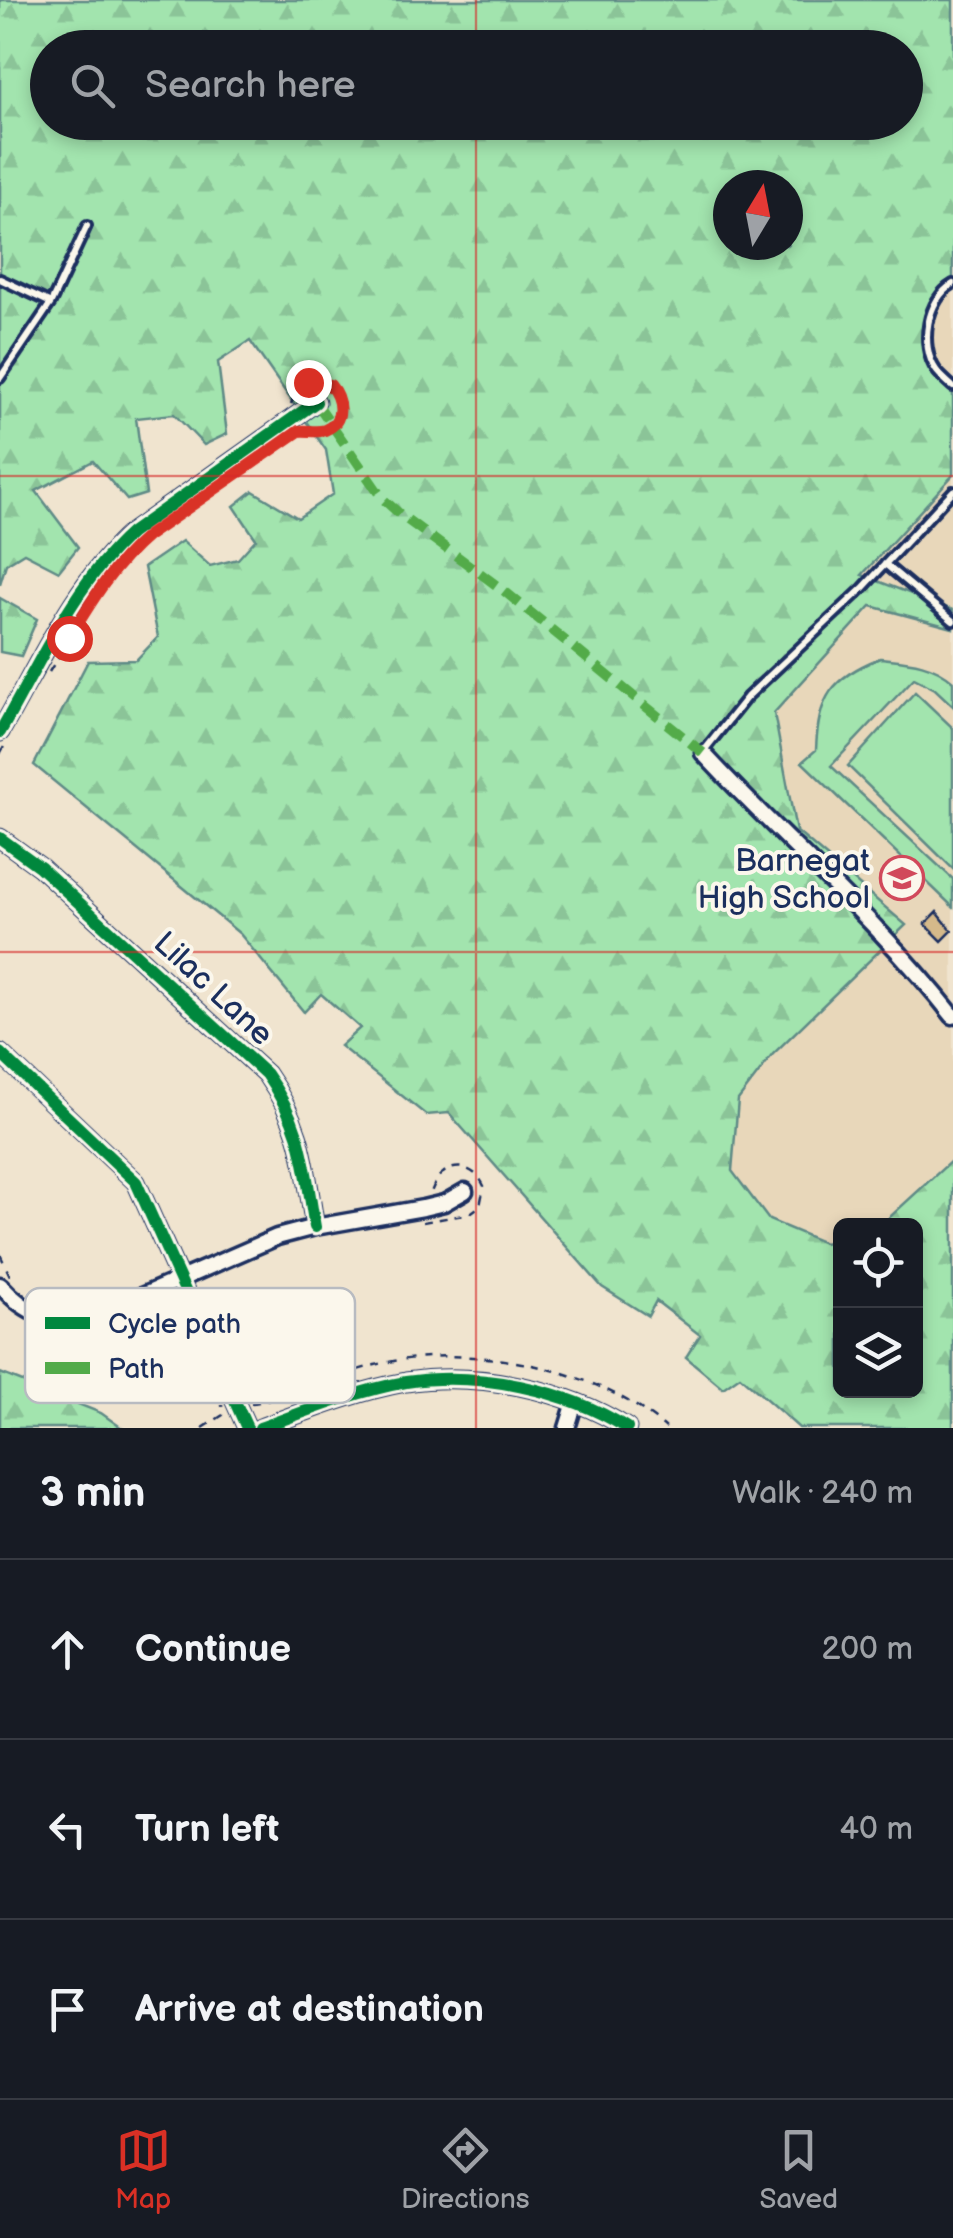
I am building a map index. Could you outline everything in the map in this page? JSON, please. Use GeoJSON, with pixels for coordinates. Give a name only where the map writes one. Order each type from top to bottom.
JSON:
{"type":"FeatureCollection","features":[{"type":"Feature","properties":{"kind":"street"},"geometry":{"type":"LineString","coordinates":[[5,735],[82,591],[112,550],[316,402]]}},
{"type":"Feature","properties":{"kind":"street"},"geometry":{"type":"LineString","coordinates":[[703,752],[743,796],[872,920],[953,1016]]}},
{"type":"Feature","properties":{"kind":"street","name":"Lilac Lane"},"geometry":{"type":"LineString","coordinates":[[0,838],[40,867],[266,1074],[296,1123],[314,1227]]}},
{"type":"Feature","properties":{"kind":"street"},"geometry":{"type":"LineString","coordinates":[[0,1053],[136,1182],[182,1288]]}},
{"type":"Feature","properties":{"kind":"street"},"geometry":{"type":"LineString","coordinates":[[165,1288],[278,1236],[444,1203],[466,1191]]}},
{"type":"Feature","properties":{"kind":"street"},"geometry":{"type":"LineString","coordinates":[[7,1284],[25,1306]]}},
{"type":"Feature","properties":{"kind":"street"},"geometry":{"type":"LineString","coordinates":[[355,1396],[402,1383],[436,1379],[522,1388],[575,1402],[627,1428]]}},
{"type":"Feature","properties":{"kind":"street"},"geometry":{"type":"LineString","coordinates":[[567,1428],[575,1402]]}},
{"type":"Feature","properties":{"kind":"street"},"geometry":{"type":"LineString","coordinates":[[235,1403],[247,1428]]}},
{"type":"Feature","properties":{"kind":"street"},"geometry":{"type":"LineString","coordinates":[[260,1428],[333,1403]]}},
{"type":"Feature","properties":{"kind":"lane"},"geometry":{"type":"LineString","coordinates":[[0,378],[51,303],[87,226]]}},
{"type":"Feature","properties":{"kind":"lane"},"geometry":{"type":"LineString","coordinates":[[0,279],[51,303]]}},
{"type":"Feature","properties":{"kind":"lane"},"geometry":{"type":"LineString","coordinates":[[953,284],[938,298],[926,334],[928,353],[936,370],[953,387]]}},
{"type":"Feature","properties":{"kind":"lane"},"geometry":{"type":"LineString","coordinates":[[703,752],[747,698],[885,564],[953,491]]}},
{"type":"Feature","properties":{"kind":"lane"},"geometry":{"type":"LineString","coordinates":[[885,564],[953,620]]}},
{"type":"Feature","properties":{"kind":"path"},"geometry":{"type":"LineString","coordinates":[[287,413],[296,391],[308,382],[330,385],[339,396],[340,412],[327,429],[304,430],[291,437]]}},
{"type":"Feature","properties":{"kind":"path"},"geometry":{"type":"LineString","coordinates":[[49,671],[100,587]]}},
{"type":"Feature","properties":{"kind":"path"},"geometry":{"type":"LineString","coordinates":[[0,754],[5,735]]}},
{"type":"Feature","properties":{"kind":"path"},"geometry":{"type":"LineString","coordinates":[[0,1254],[7,1284]]}},
{"type":"Feature","properties":{"kind":"path"},"geometry":{"type":"LineString","coordinates":[[204,1428],[223,1415],[220,1403]]}},
{"type":"Feature","properties":{"kind":"shaded area"},"geometry":{"type":"Polygon","coordinates":[[[953,285],[953,386],[930,361],[925,319],[941,288],[953,285]]]}},
{"type":"Feature","properties":{"kind":"shaded area"},"geometry":{"type":"Polygon","coordinates":[[[953,475],[953,610],[861,576],[953,475]]]}},
{"type":"Feature","properties":{"kind":"shaded area","name":"Barnegat High School"},"geometry":{"type":"Polygon","coordinates":[[[871,606],[953,628],[953,1159],[889,1218],[833,1218],[833,1241],[824,1243],[769,1220],[732,1172],[738,1100],[773,1054],[906,925],[796,831],[774,713],[871,606]]]}},
{"type":"Feature","properties":{"kind":"green space"},"geometry":{"type":"Polygon","coordinates":[[[0,0],[953,0],[953,285],[941,289],[925,319],[930,361],[953,386],[953,475],[862,575],[953,610],[953,628],[871,606],[774,713],[796,831],[906,925],[773,1054],[738,1100],[732,1171],[769,1220],[824,1243],[833,1241],[833,1398],[923,1398],[923,1218],[889,1218],[953,1159],[953,1428],[799,1428],[740,1376],[723,1388],[686,1357],[700,1335],[656,1301],[648,1316],[602,1287],[449,1113],[426,1115],[340,1046],[360,1028],[321,994],[304,1012],[240,934],[34,765],[88,661],[136,660],[158,637],[144,567],[182,541],[210,566],[238,559],[256,539],[234,506],[253,491],[298,518],[333,494],[326,450],[250,341],[218,362],[227,434],[204,445],[174,414],[136,418],[146,494],[127,500],[93,461],[36,491],[78,547],[59,571],[24,553],[6,564],[0,584],[0,0]]]}},
{"type":"Feature","properties":{"kind":"green space"},"geometry":{"type":"Polygon","coordinates":[[[0,598],[37,619],[21,656],[0,652],[0,598]]]}},
{"type":"Feature","properties":{"kind":"green space"},"geometry":{"type":"Polygon","coordinates":[[[880,658],[919,664],[945,675],[953,681],[953,706],[935,689],[914,678],[831,766],[953,879],[953,907],[802,762],[816,750],[820,716],[830,692],[850,673],[880,658]]]}},
{"type":"Feature","properties":{"kind":"green space"},"geometry":{"type":"Polygon","coordinates":[[[915,692],[953,728],[953,869],[848,766],[915,692]]]}},
{"type":"Feature","properties":{"kind":"green space"},"geometry":{"type":"Polygon","coordinates":[[[0,1373],[25,1383],[25,1403],[76,1403],[101,1413],[122,1428],[0,1428],[0,1373]]]}},
{"type":"Feature","properties":{"kind":"building"},"geometry":{"type":"Polygon","coordinates":[[[937,912],[952,931],[942,941],[925,924],[937,912]]]}},
{"type":"Feature","properties":{"kind":"marked path"},"geometry":{"type":"LineString","coordinates":[[316,402],[382,498],[503,590],[703,753]]}},
{"type":"Feature","properties":{"kind":"cycle path"},"geometry":{"type":"LineString","coordinates":[[0,732],[74,601],[110,554],[131,533],[316,402]]}},
{"type":"Feature","properties":{"kind":"cycle path"},"geometry":{"type":"LineString","coordinates":[[0,838],[40,867],[266,1074],[295,1130],[315,1227]]}},
{"type":"Feature","properties":{"kind":"cycle path"},"geometry":{"type":"LineString","coordinates":[[0,1053],[136,1182],[184,1288]]}},
{"type":"Feature","properties":{"kind":"cycle path"},"geometry":{"type":"LineString","coordinates":[[355,1395],[433,1379],[491,1381],[549,1393],[627,1428]]}},
{"type":"Feature","properties":{"kind":"cycle path"},"geometry":{"type":"LineString","coordinates":[[236,1403],[247,1428]]}},
{"type":"Feature","properties":{"kind":"cycle path"},"geometry":{"type":"LineString","coordinates":[[260,1428],[329,1403]]}},
{"type":"Feature","properties":{"kind":"place","name":"Barnegat High School"},"geometry":{"type":"Point","coordinates":[902,878]}},
{"type":"Feature","properties":{"kind":"route"},"geometry":{"type":"LineString","coordinates":[[69,638],[127,552],[299,431],[319,431],[335,422],[340,412],[339,396],[330,385],[308,382]]}}]}
